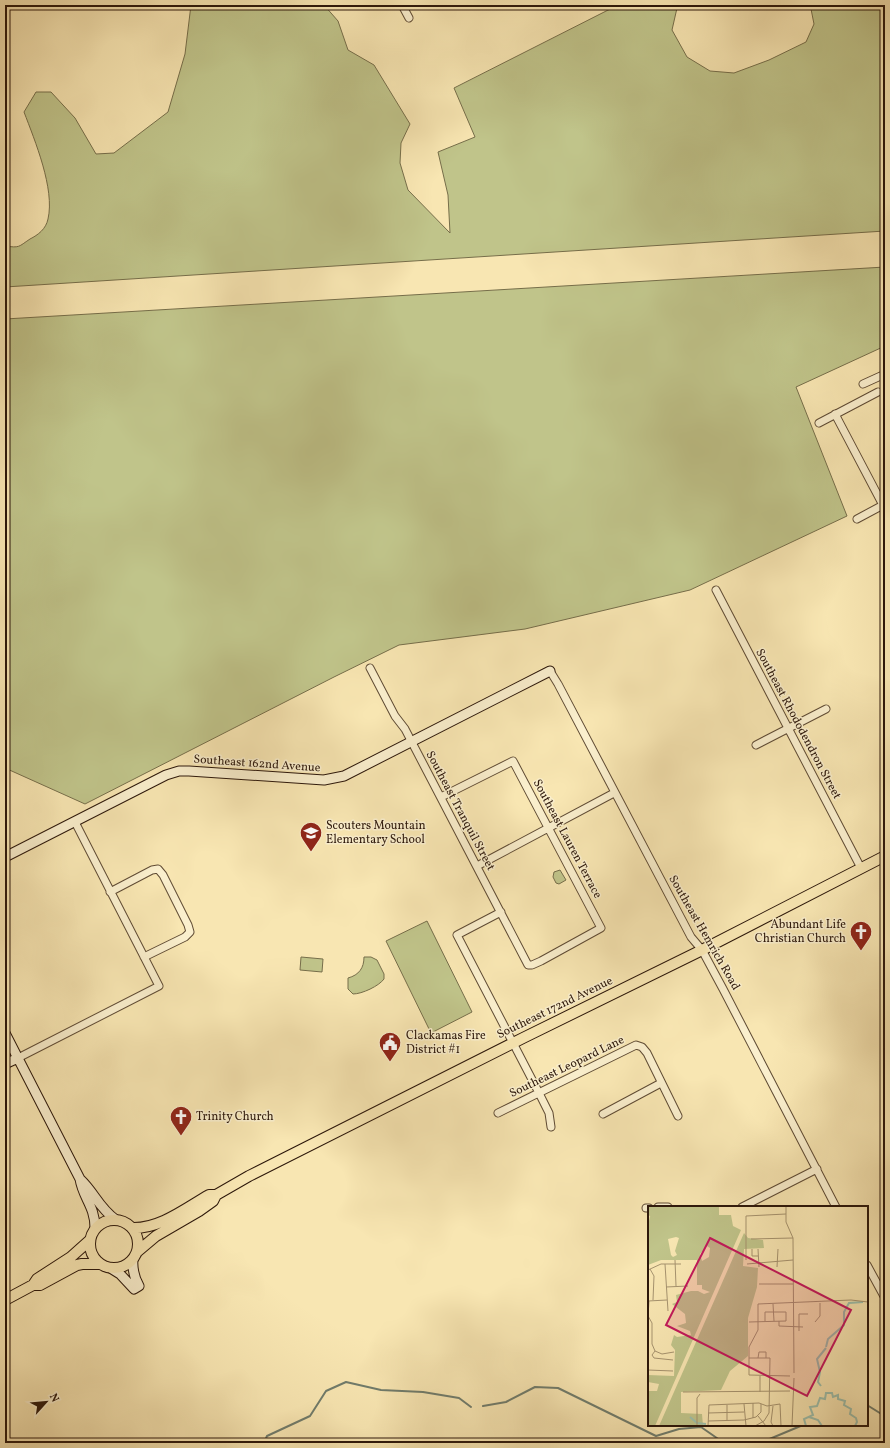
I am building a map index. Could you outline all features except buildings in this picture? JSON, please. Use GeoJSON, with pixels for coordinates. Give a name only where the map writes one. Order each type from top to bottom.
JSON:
{"type":"FeatureCollection","features":[{"type":"Feature","properties":{"kind":"main road","name":"Southeast 172nd Avenue"},"geometry":{"type":"LineString","coordinates":[[112,1269],[126,1265],[156,1236],[213,1202],[216,1196],[249,1176],[512,1043],[702,950],[885,856]]}},
{"type":"Feature","properties":{"kind":"main road","name":"Southeast 172nd Avenue"},"geometry":{"type":"LineString","coordinates":[[132,1228],[152,1226],[209,1195],[216,1196]]}},
{"type":"Feature","properties":{"kind":"main road"},"geometry":{"type":"LineString","coordinates":[[5,1300],[33,1285],[37,1279],[75,1255],[90,1240],[96,1228],[103,1222],[116,1220],[124,1222],[132,1228],[138,1242],[135,1255]]}},
{"type":"Feature","properties":{"kind":"main road"},"geometry":{"type":"LineString","coordinates":[[90,1240],[91,1253],[99,1264]]}},
{"type":"Feature","properties":{"kind":"main road"},"geometry":{"type":"LineString","coordinates":[[33,1285],[40,1285],[82,1264],[99,1264],[112,1269]]}},
{"type":"Feature","properties":{"kind":"street"},"geometry":{"type":"LineString","coordinates":[[402,5],[409,18]]}},
{"type":"Feature","properties":{"kind":"street"},"geometry":{"type":"LineString","coordinates":[[863,384],[885,374]]}},
{"type":"Feature","properties":{"kind":"street"},"geometry":{"type":"LineString","coordinates":[[819,422],[878,392]]}},
{"type":"Feature","properties":{"kind":"street"},"geometry":{"type":"LineString","coordinates":[[835,414],[884,506],[858,519]]}},
{"type":"Feature","properties":{"kind":"street","name":"Southeast Rhododendron Street"},"geometry":{"type":"LineString","coordinates":[[716,590],[861,868]]}},
{"type":"Feature","properties":{"kind":"street","name":"Southeast Tranquil Street"},"geometry":{"type":"LineString","coordinates":[[370,668],[395,716],[405,729],[412,742],[528,965]]}},
{"type":"Feature","properties":{"kind":"street","name":"Southeast 162nd Avenue"},"geometry":{"type":"LineString","coordinates":[[5,857],[166,775],[179,771],[324,780],[344,776],[550,671]]}},
{"type":"Feature","properties":{"kind":"street","name":"Southeast Hemrich Road"},"geometry":{"type":"LineString","coordinates":[[550,671],[691,937],[702,950],[836,1206]]}},
{"type":"Feature","properties":{"kind":"street"},"geometry":{"type":"LineString","coordinates":[[756,745],[826,709]]}},
{"type":"Feature","properties":{"kind":"street","name":"Southeast Lauren Terrace"},"geometry":{"type":"LineString","coordinates":[[441,797],[513,761],[601,928],[541,961],[528,965]]}},
{"type":"Feature","properties":{"kind":"street"},"geometry":{"type":"LineString","coordinates":[[477,866],[614,793]]}},
{"type":"Feature","properties":{"kind":"street"},"geometry":{"type":"LineString","coordinates":[[5,1064],[159,986],[75,822]]}},
{"type":"Feature","properties":{"kind":"street"},"geometry":{"type":"LineString","coordinates":[[110,892],[152,870],[158,869],[170,887],[190,932],[185,937],[144,957]]}},
{"type":"Feature","properties":{"kind":"street"},"geometry":{"type":"LineString","coordinates":[[501,912],[457,935],[539,1093],[548,1113],[551,1127]]}},
{"type":"Feature","properties":{"kind":"street"},"geometry":{"type":"LineString","coordinates":[[5,1033],[80,1179],[82,1188],[94,1213],[96,1228]]}},
{"type":"Feature","properties":{"kind":"street","name":"Southeast Leopard Lane"},"geometry":{"type":"LineString","coordinates":[[498,1113],[636,1045],[640,1046],[644,1050],[678,1116]]}},
{"type":"Feature","properties":{"kind":"street"},"geometry":{"type":"LineString","coordinates":[[603,1114],[662,1084]]}},
{"type":"Feature","properties":{"kind":"street"},"geometry":{"type":"LineString","coordinates":[[744,1206],[817,1169]]}},
{"type":"Feature","properties":{"kind":"street"},"geometry":{"type":"LineString","coordinates":[[80,1179],[87,1186],[102,1209],[116,1220]]}},
{"type":"Feature","properties":{"kind":"street"},"geometry":{"type":"LineString","coordinates":[[112,1269],[120,1274],[134,1289],[139,1286],[132,1268],[135,1255]]}},
{"type":"Feature","properties":{"kind":"street"},"geometry":{"type":"LineString","coordinates":[[868,1267],[885,1298]]}},
{"type":"Feature","properties":{"kind":"green space"},"geometry":{"type":"Polygon","coordinates":[[[191,5],[324,5],[338,21],[348,50],[374,65],[410,124],[401,143],[400,163],[408,190],[450,233],[448,195],[438,152],[475,137],[454,88],[618,5],[680,5],[677,8],[672,30],[687,57],[710,71],[734,73],[769,60],[806,42],[814,24],[811,9],[806,5],[885,5],[885,231],[5,287],[5,246],[16,247],[36,236],[45,226],[48,219],[49,194],[43,165],[24,112],[36,92],[51,92],[75,118],[96,154],[114,153],[168,112],[185,54],[191,5]]]}},
{"type":"Feature","properties":{"kind":"green space"},"geometry":{"type":"Polygon","coordinates":[[[885,267],[885,346],[796,387],[847,516],[690,590],[525,629],[399,645],[85,804],[5,768],[5,319],[885,267]]]}},
{"type":"Feature","properties":{"kind":"green space"},"geometry":{"type":"Polygon","coordinates":[[[560,870],[566,880],[559,884],[556,883],[553,877],[554,872],[560,870]]]}},
{"type":"Feature","properties":{"kind":"green space"},"geometry":{"type":"Polygon","coordinates":[[[427,921],[472,1012],[431,1033],[386,941],[427,921]]]}},
{"type":"Feature","properties":{"kind":"green space"},"geometry":{"type":"Polygon","coordinates":[[[301,957],[323,959],[322,972],[300,970],[301,957]]]}},
{"type":"Feature","properties":{"kind":"green space"},"geometry":{"type":"Polygon","coordinates":[[[364,957],[371,957],[377,960],[384,974],[384,979],[382,982],[370,989],[361,993],[353,994],[348,989],[348,978],[358,973],[362,968],[364,957]]]}},
{"type":"Feature","properties":{"kind":"waterway"},"geometry":{"type":"LineString","coordinates":[[264,1443],[267,1436],[310,1416],[326,1391],[346,1382],[381,1390],[423,1392],[459,1398],[471,1407]]}},
{"type":"Feature","properties":{"kind":"waterway"},"geometry":{"type":"LineString","coordinates":[[483,1406],[506,1402],[535,1387],[558,1388],[656,1436],[679,1429],[701,1427],[724,1443]]}},
{"type":"Feature","properties":{"kind":"waterway"},"geometry":{"type":"LineString","coordinates":[[868,1406],[883,1415],[885,1414]]}},
{"type":"Feature","properties":{"kind":"waterway"},"geometry":{"type":"LineString","coordinates":[[760,1443],[801,1426]]}},
{"type":"Feature","properties":{"kind":"place","name":"Scouters Mountain Elementary School"},"geometry":{"type":"Point","coordinates":[311,852]}},
{"type":"Feature","properties":{"kind":"place","name":"Abundant Life Christian Church"},"geometry":{"type":"Point","coordinates":[861,952]}},
{"type":"Feature","properties":{"kind":"place","name":"Clackamas Fire District #1"},"geometry":{"type":"Point","coordinates":[390,1062]}},
{"type":"Feature","properties":{"kind":"place","name":"Trinity Church"},"geometry":{"type":"Point","coordinates":[181,1136]}}]}
